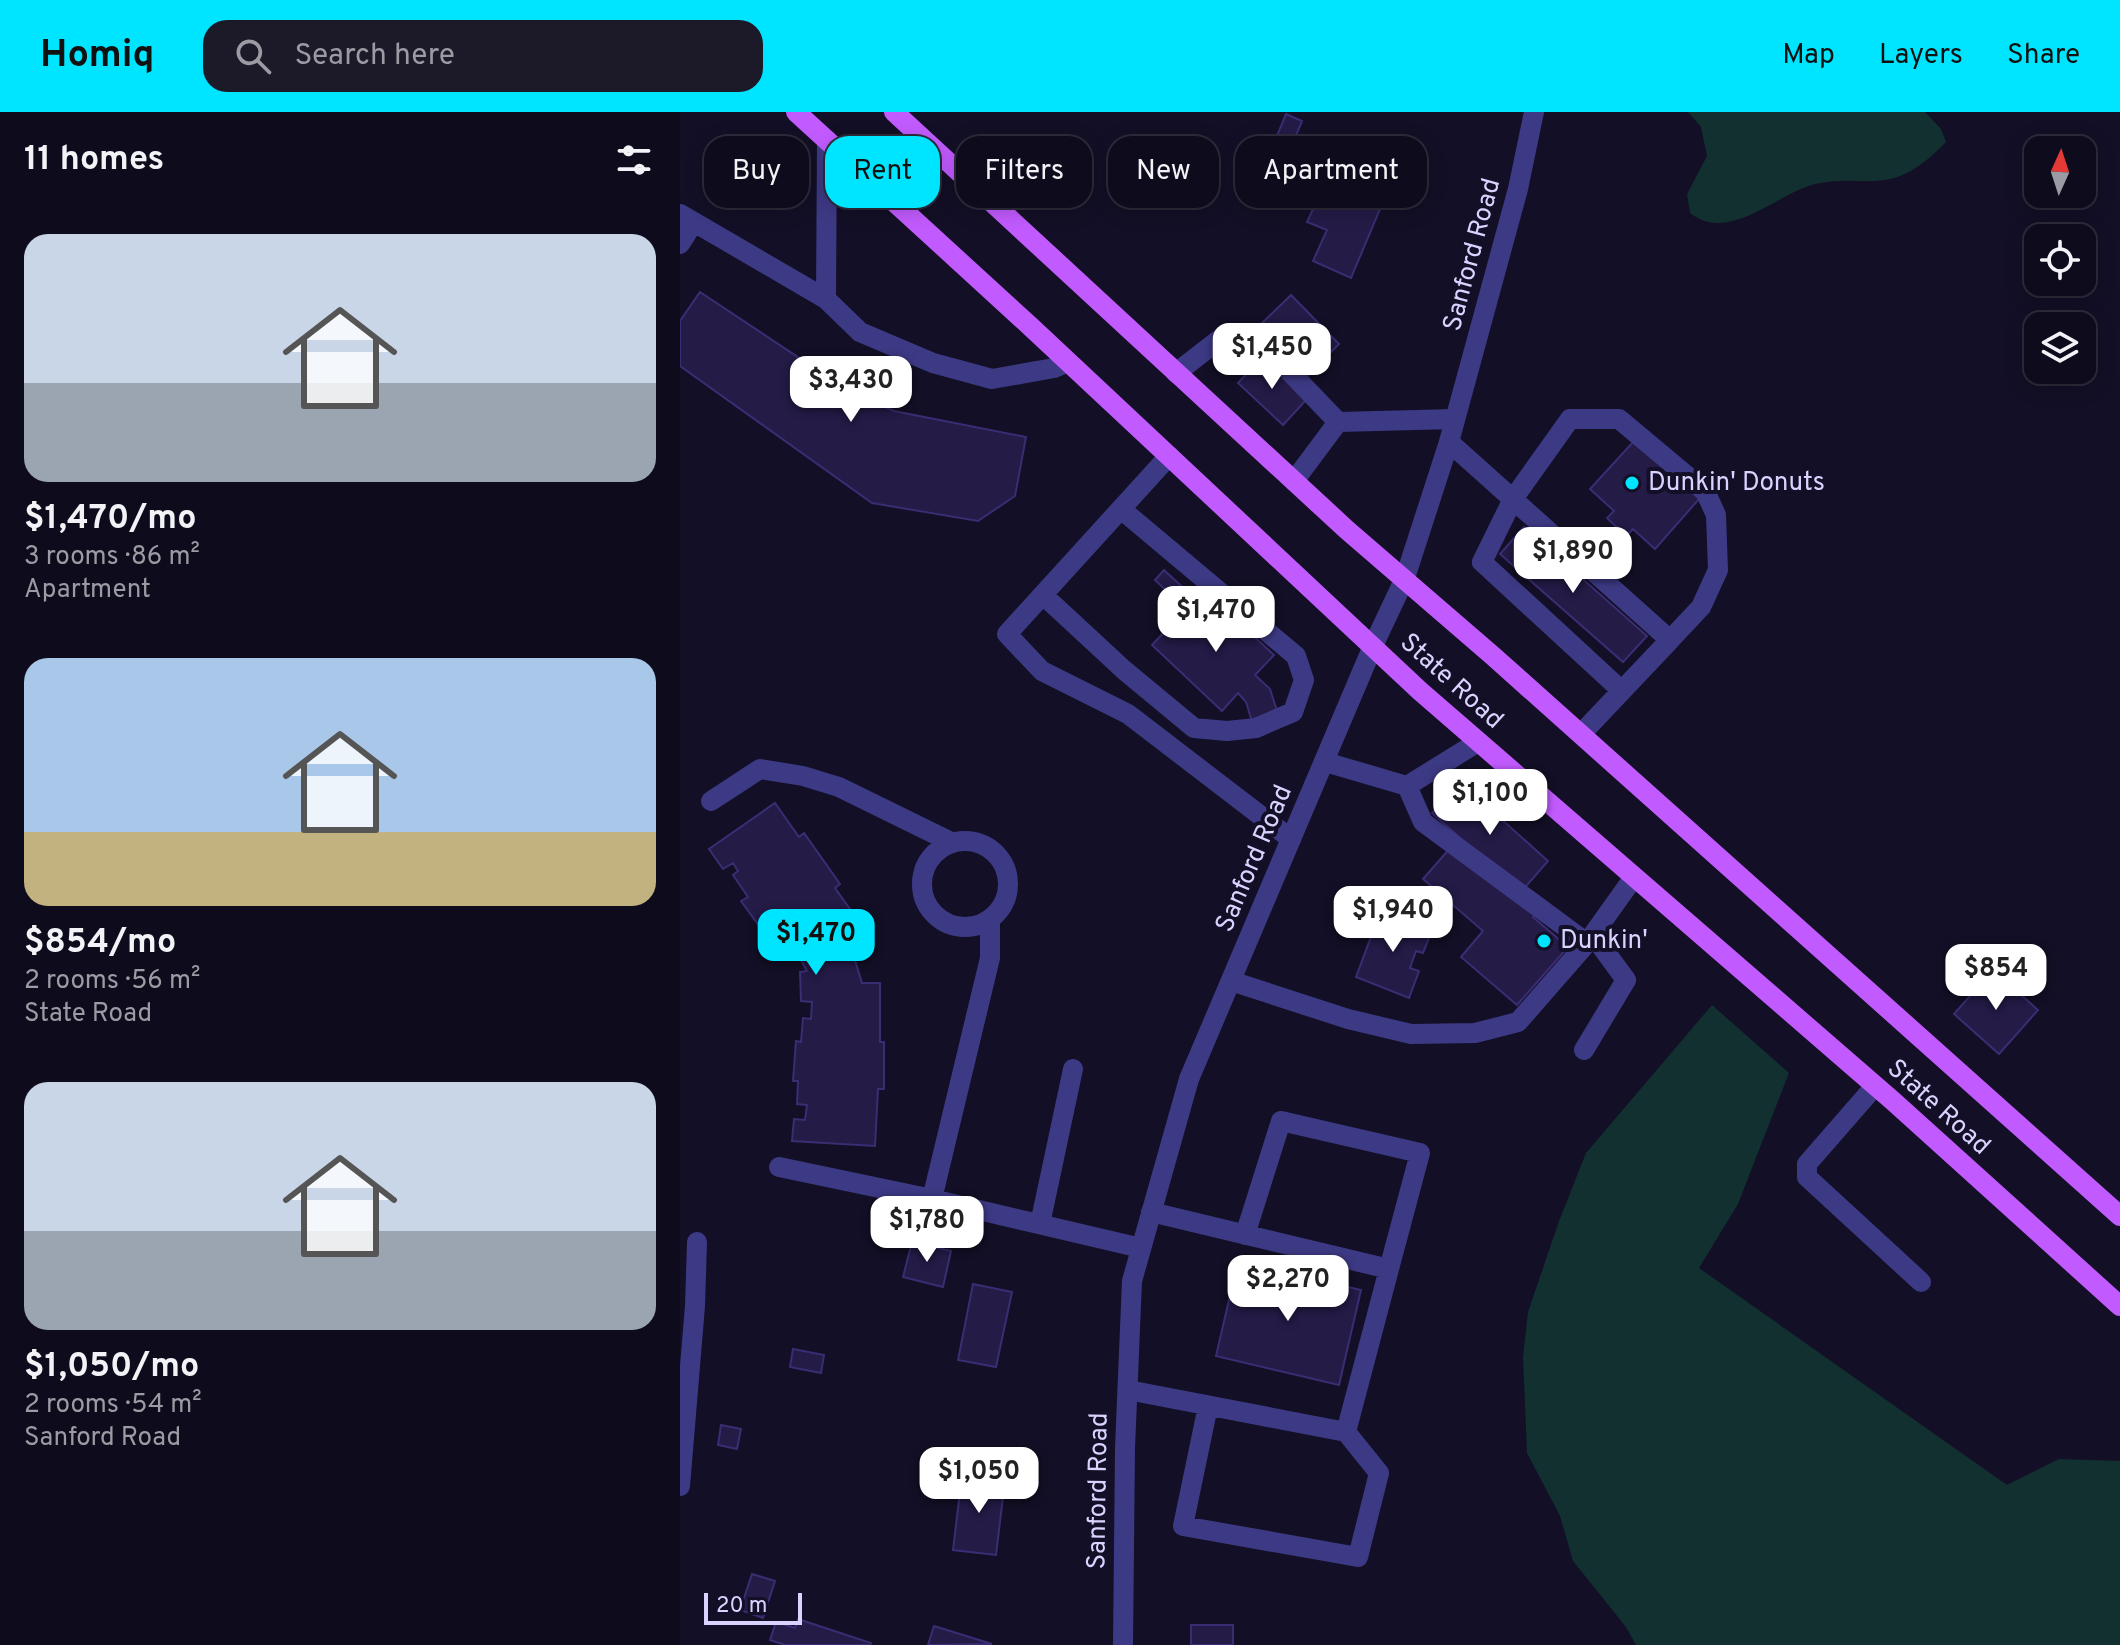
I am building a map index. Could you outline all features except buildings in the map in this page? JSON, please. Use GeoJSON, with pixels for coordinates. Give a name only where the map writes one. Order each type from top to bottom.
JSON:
{"type":"FeatureCollection","features":[{"type":"Feature","properties":{"kind":"main road","name":"State Road"},"geometry":{"type":"LineString","coordinates":[[796,112],[825,138]]}},
{"type":"Feature","properties":{"kind":"main road","name":"State Road"},"geometry":{"type":"LineString","coordinates":[[894,112],[1347,530],[1581,734],[2120,1216]]}},
{"type":"Feature","properties":{"kind":"main road","name":"State Road"},"geometry":{"type":"LineString","coordinates":[[901,208],[1478,742],[1875,1086],[2120,1306]]}},
{"type":"Feature","properties":{"kind":"street","name":"Sanford Road"},"geometry":{"type":"LineString","coordinates":[[1123,1645],[1132,1281],[1189,1079],[1373,646],[1405,578],[1449,442],[1518,189],[1534,112]]}},
{"type":"Feature","properties":{"kind":"street"},"geometry":{"type":"LineString","coordinates":[[826,299],[827,208]]}},
{"type":"Feature","properties":{"kind":"street"},"geometry":{"type":"LineString","coordinates":[[680,244],[687,218],[826,299],[860,332],[933,363],[992,379],[1054,368],[1068,362]]}},
{"type":"Feature","properties":{"kind":"street"},"geometry":{"type":"LineString","coordinates":[[1176,373],[1225,335],[1267,348],[1338,422],[1455,419]]}},
{"type":"Feature","properties":{"kind":"street"},"geometry":{"type":"LineString","coordinates":[[1581,734],[1622,691],[1701,607],[1718,570],[1716,515],[1705,491],[1619,419],[1570,419],[1513,499],[1482,562],[1622,691]]}},
{"type":"Feature","properties":{"kind":"street"},"geometry":{"type":"LineString","coordinates":[[1294,481],[1338,422]]}},
{"type":"Feature","properties":{"kind":"street"},"geometry":{"type":"LineString","coordinates":[[1449,442],[1670,640]]}},
{"type":"Feature","properties":{"kind":"street"},"geometry":{"type":"LineString","coordinates":[[1169,456],[1007,634],[1042,671],[1128,714],[1291,839]]}},
{"type":"Feature","properties":{"kind":"street"},"geometry":{"type":"LineString","coordinates":[[1043,595],[1124,670],[1194,728],[1227,731],[1256,728],[1293,712],[1304,680],[1296,656],[1121,509]]}},
{"type":"Feature","properties":{"kind":"street"},"geometry":{"type":"LineString","coordinates":[[1325,762],[1407,786],[1478,742]]}},
{"type":"Feature","properties":{"kind":"street"},"geometry":{"type":"LineString","coordinates":[[711,801],[760,769],[803,776],[839,787],[951,842],[976,841],[998,854],[1009,876],[1006,901],[990,921],[966,929],[942,922],[925,904],[921,879],[930,856],[951,842]]}},
{"type":"Feature","properties":{"kind":"street"},"geometry":{"type":"LineString","coordinates":[[1407,786],[1423,822],[1590,939],[1626,980],[1584,1050]]}},
{"type":"Feature","properties":{"kind":"street"},"geometry":{"type":"LineString","coordinates":[[1231,981],[1348,1019],[1411,1034],[1475,1033],[1518,1022],[1590,939],[1634,877]]}},
{"type":"Feature","properties":{"kind":"street"},"geometry":{"type":"LineString","coordinates":[[932,1199],[990,958],[990,921]]}},
{"type":"Feature","properties":{"kind":"street"},"geometry":{"type":"LineString","coordinates":[[1040,1224],[1073,1069]]}},
{"type":"Feature","properties":{"kind":"street"},"geometry":{"type":"LineString","coordinates":[[1875,1086],[1807,1164],[1807,1177],[1921,1282]]}},
{"type":"Feature","properties":{"kind":"street"},"geometry":{"type":"LineString","coordinates":[[1245,1235],[1281,1121],[1420,1153],[1346,1432]]}},
{"type":"Feature","properties":{"kind":"street"},"geometry":{"type":"LineString","coordinates":[[779,1167],[1141,1248]]}},
{"type":"Feature","properties":{"kind":"street"},"geometry":{"type":"LineString","coordinates":[[1151,1212],[1389,1269]]}},
{"type":"Feature","properties":{"kind":"street"},"geometry":{"type":"LineString","coordinates":[[680,1486],[697,1242]]}},
{"type":"Feature","properties":{"kind":"street"},"geometry":{"type":"LineString","coordinates":[[1128,1390],[1346,1432],[1379,1473],[1358,1557],[1183,1526],[1208,1406]]}},
{"type":"Feature","properties":{"kind":"green space"},"geometry":{"type":"Polygon","coordinates":[[[1688,112],[1925,112],[1941,129],[1946,142],[1921,165],[1898,177],[1815,184],[1752,214],[1720,223],[1705,221],[1690,213],[1687,194],[1707,156],[1701,127],[1688,112]]]}},
{"type":"Feature","properties":{"kind":"green space"},"geometry":{"type":"Polygon","coordinates":[[[1712,1005],[1789,1073],[1738,1204],[1699,1268],[2007,1485],[2059,1459],[2120,1461],[2120,1645],[1636,1645],[1626,1627],[1573,1561],[1560,1516],[1527,1453],[1523,1357],[1528,1312],[1586,1153],[1712,1005]]]}},
{"type":"Feature","properties":{"kind":"place","name":"Dunkin' Donuts"},"geometry":{"type":"Point","coordinates":[1632,483]}},
{"type":"Feature","properties":{"kind":"place","name":"Dunkin'"},"geometry":{"type":"Point","coordinates":[1544,941]}}]}
